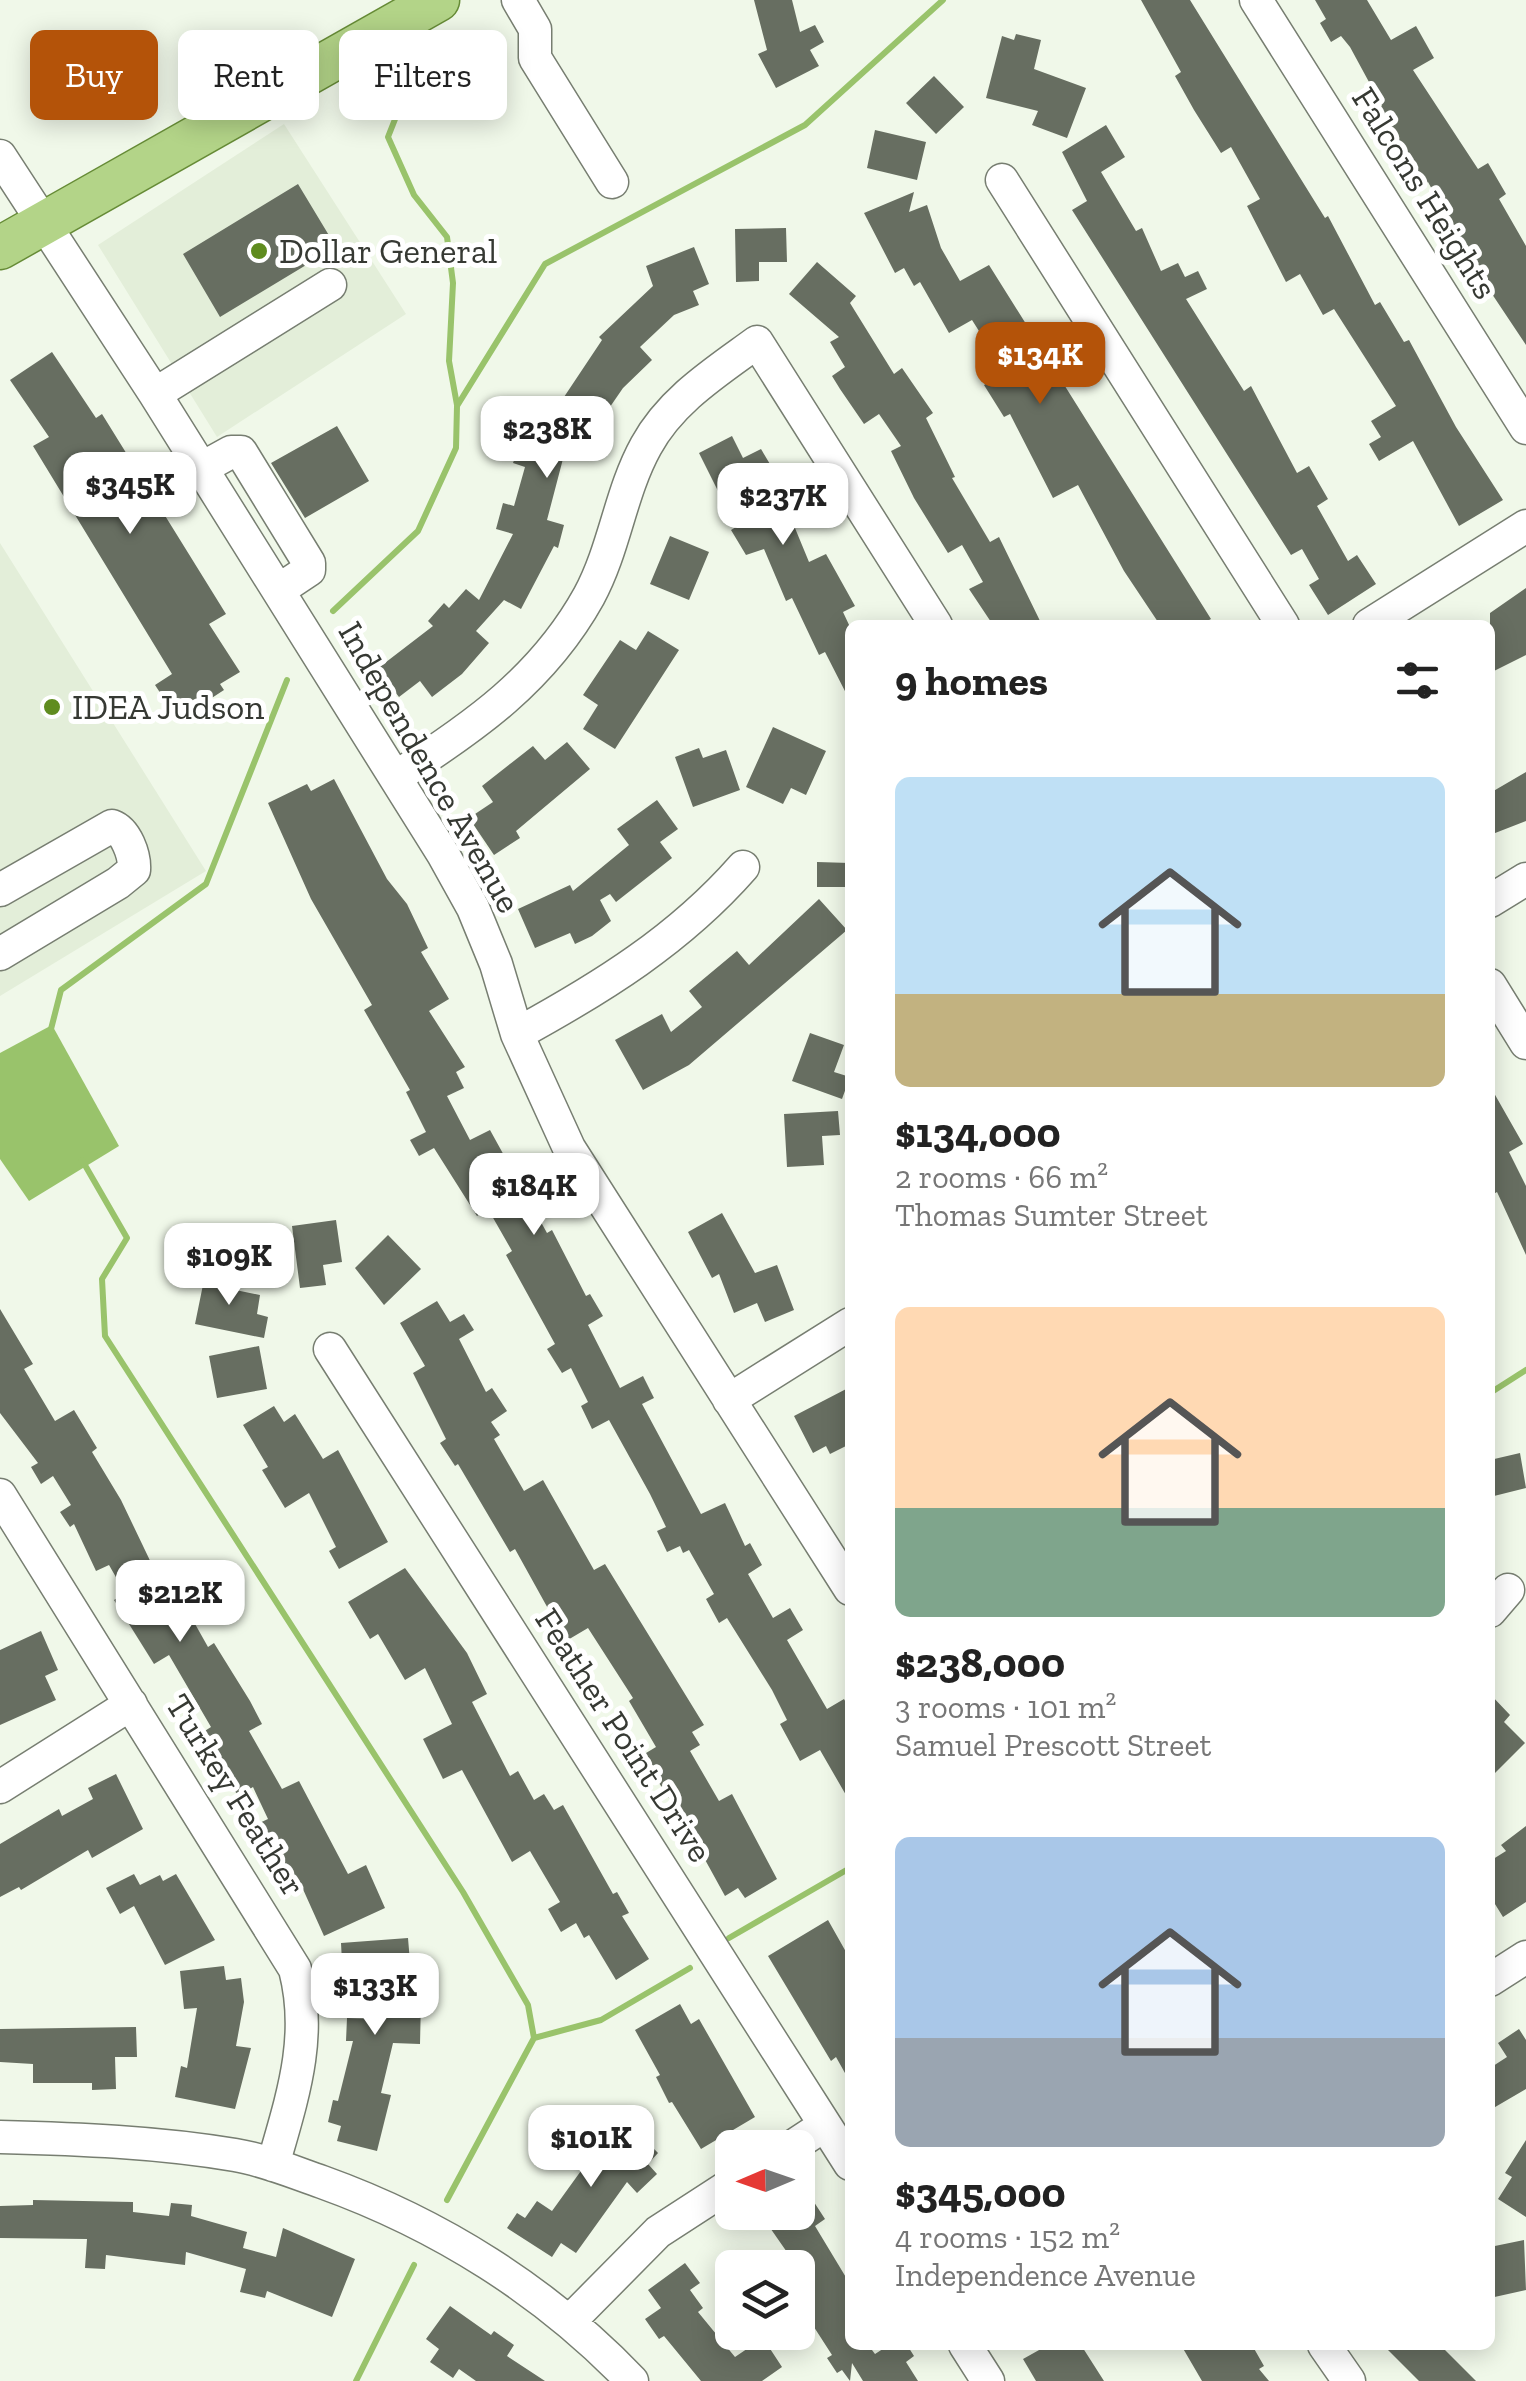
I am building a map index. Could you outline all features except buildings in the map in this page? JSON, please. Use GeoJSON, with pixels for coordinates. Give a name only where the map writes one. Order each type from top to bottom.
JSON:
{"type":"FeatureCollection","features":[{"type":"Feature","properties":{"kind":"main road"},"geometry":{"type":"LineString","coordinates":[[0,248],[438,0]]}},
{"type":"Feature","properties":{"kind":"street"},"geometry":{"type":"LineString","coordinates":[[518,0],[535,30],[535,58],[612,182]]}},
{"type":"Feature","properties":{"kind":"street","name":"Falcons Heights"},"geometry":{"type":"LineString","coordinates":[[1256,0],[1526,428]]}},
{"type":"Feature","properties":{"kind":"street","name":"Independence Avenue"},"geometry":{"type":"LineString","coordinates":[[0,156],[156,394],[396,777],[472,908],[496,964],[517,1034],[569,1148],[845,1581]]}},
{"type":"Feature","properties":{"kind":"street"},"geometry":{"type":"LineString","coordinates":[[1002,180],[1281,620]]}},
{"type":"Feature","properties":{"kind":"street"},"geometry":{"type":"LineString","coordinates":[[156,394],[330,285]]}},
{"type":"Feature","properties":{"kind":"street"},"geometry":{"type":"LineString","coordinates":[[396,777],[483,721],[540,668],[604,566],[646,446],[688,395],[757,342],[933,620]]}},
{"type":"Feature","properties":{"kind":"street"},"geometry":{"type":"LineString","coordinates":[[1377,620],[1526,526]]}},
{"type":"Feature","properties":{"kind":"street"},"geometry":{"type":"LineString","coordinates":[[0,890],[112,826],[124,833],[135,860],[134,870],[118,883],[0,954]]}},
{"type":"Feature","properties":{"kind":"street"},"geometry":{"type":"LineString","coordinates":[[517,1034],[599,990],[660,947],[716,898],[743,867]]}},
{"type":"Feature","properties":{"kind":"street"},"geometry":{"type":"LineString","coordinates":[[1495,899],[1526,878]]}},
{"type":"Feature","properties":{"kind":"street"},"geometry":{"type":"LineString","coordinates":[[1495,993],[1526,1042]]}},
{"type":"Feature","properties":{"kind":"street"},"geometry":{"type":"LineString","coordinates":[[729,1400],[845,1327]]}},
{"type":"Feature","properties":{"kind":"street","name":"Feather Point Drive"},"geometry":{"type":"LineString","coordinates":[[330,1350],[845,2156]]}},
{"type":"Feature","properties":{"kind":"street","name":"Turkey Feather"},"geometry":{"type":"LineString","coordinates":[[0,1496],[295,1968],[304,2002],[305,2036],[273,2165]]}},
{"type":"Feature","properties":{"kind":"street"},"geometry":{"type":"LineString","coordinates":[[0,1787],[130,1704]]}},
{"type":"Feature","properties":{"kind":"street"},"geometry":{"type":"LineString","coordinates":[[1495,1977],[1526,1957]]}},
{"type":"Feature","properties":{"kind":"street"},"geometry":{"type":"LineString","coordinates":[[815,2132],[825,2125]]}},
{"type":"Feature","properties":{"kind":"street"},"geometry":{"type":"LineString","coordinates":[[0,2137],[107,2139],[238,2156],[392,2208],[431,2228],[570,2322],[632,2381]]}},
{"type":"Feature","properties":{"kind":"street"},"geometry":{"type":"LineString","coordinates":[[570,2322],[658,2232],[715,2195]]}},
{"type":"Feature","properties":{"kind":"street"},"geometry":{"type":"LineString","coordinates":[[968,2350],[988,2381]]}},
{"type":"Feature","properties":{"kind":"street"},"geometry":{"type":"LineString","coordinates":[[1327,2350],[1348,2381]]}},
{"type":"Feature","properties":{"kind":"shaded area"},"geometry":{"type":"Polygon","coordinates":[[[284,124],[406,314],[217,437],[98,245],[284,124]]]}},
{"type":"Feature","properties":{"kind":"shaded area","name":"IDEA Judson"},"geometry":{"type":"Polygon","coordinates":[[[0,543],[206,871],[0,996],[0,543]]]}},
{"type":"Feature","properties":{"kind":"shaded area"},"geometry":{"type":"Polygon","coordinates":[[[52,1025],[119,1146],[29,1201],[0,1159],[0,1053],[52,1025]]]}},
{"type":"Feature","properties":{"kind":"waterway"},"geometry":{"type":"LineString","coordinates":[[333,611],[418,531],[456,448],[457,406],[545,264],[805,125],[943,0]]}},
{"type":"Feature","properties":{"kind":"waterway"},"geometry":{"type":"LineString","coordinates":[[395,120],[388,137],[414,195],[447,237],[453,283],[449,361],[457,405]]}},
{"type":"Feature","properties":{"kind":"waterway"},"geometry":{"type":"LineString","coordinates":[[50,1033],[61,990],[206,884],[287,680]]}},
{"type":"Feature","properties":{"kind":"waterway"},"geometry":{"type":"LineString","coordinates":[[82,1160],[127,1238],[102,1279],[105,1336],[463,1892],[528,2005],[534,2038],[447,2200]]}},
{"type":"Feature","properties":{"kind":"waterway"},"geometry":{"type":"LineString","coordinates":[[1495,1390],[1526,1370]]}},
{"type":"Feature","properties":{"kind":"waterway"},"geometry":{"type":"LineString","coordinates":[[729,1938],[845,1871]]}},
{"type":"Feature","properties":{"kind":"waterway"},"geometry":{"type":"LineString","coordinates":[[534,2038],[601,2020],[690,1968]]}},
{"type":"Feature","properties":{"kind":"waterway"},"geometry":{"type":"LineString","coordinates":[[356,2381],[414,2265]]}},
{"type":"Feature","properties":{"kind":"place","name":"Dollar General"},"geometry":{"type":"Point","coordinates":[259,251]}},
{"type":"Feature","properties":{"kind":"place","name":"IDEA Judson"},"geometry":{"type":"Point","coordinates":[52,707]}}]}
